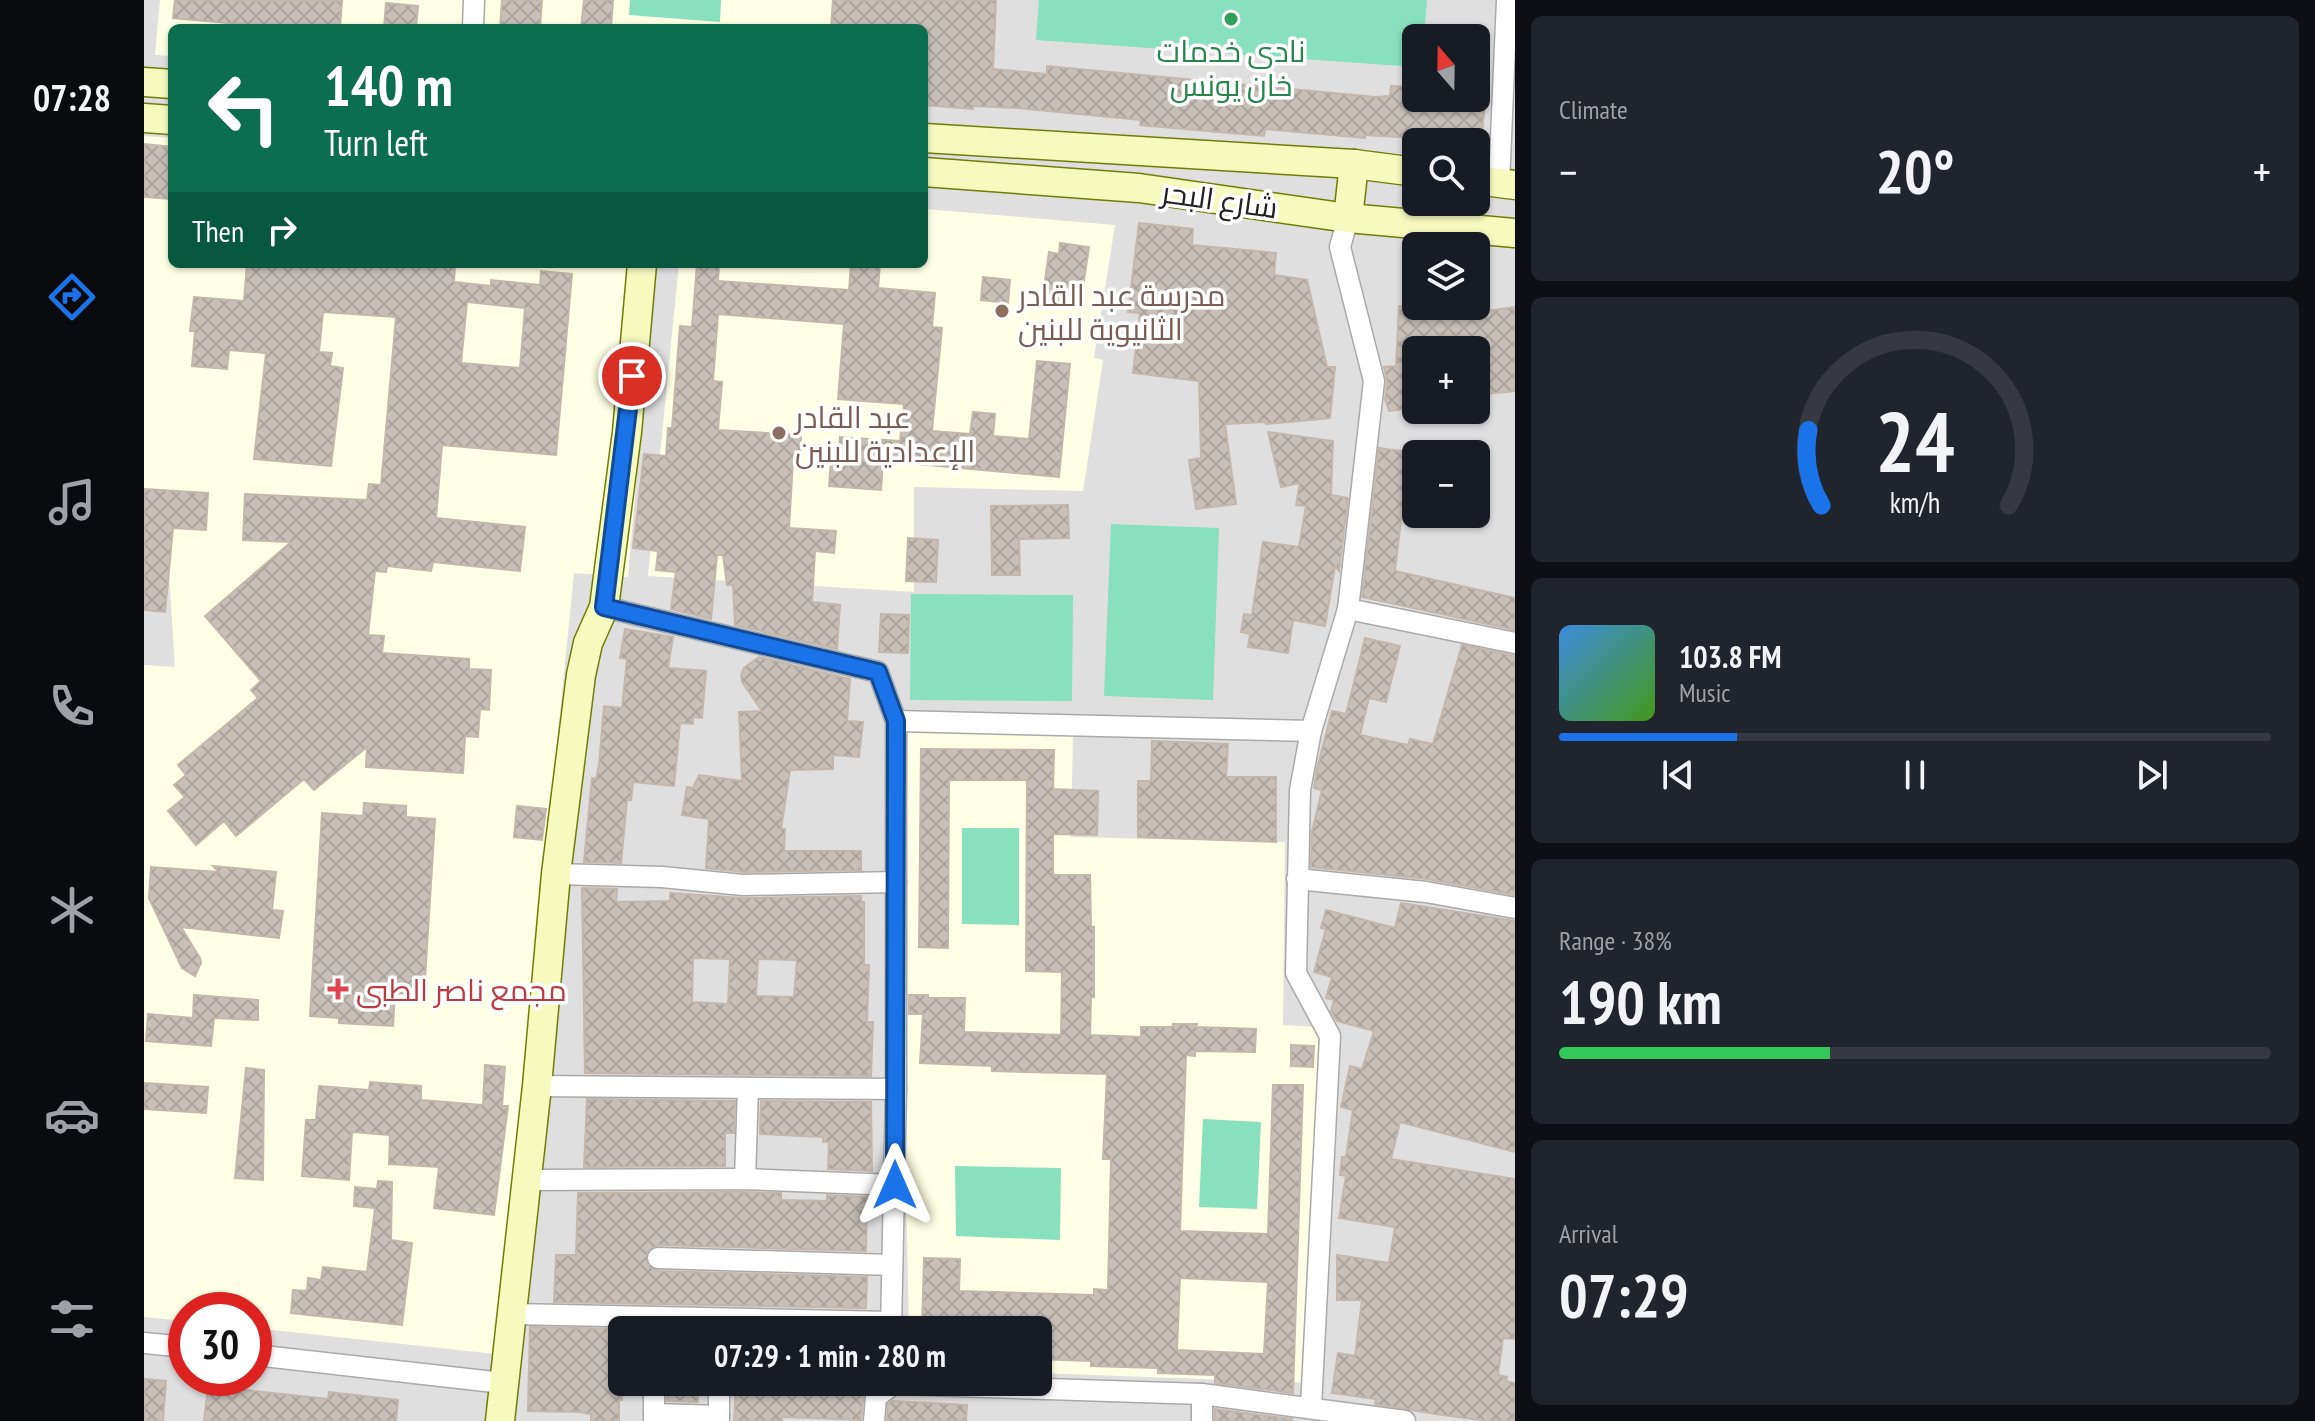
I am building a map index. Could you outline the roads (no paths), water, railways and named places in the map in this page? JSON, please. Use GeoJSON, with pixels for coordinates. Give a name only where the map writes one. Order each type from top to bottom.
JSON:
{"type":"FeatureCollection","features":[{"type":"Feature","properties":{"kind":"main road"},"geometry":{"type":"LineString","coordinates":[[144,82],[168,84]]}},
{"type":"Feature","properties":{"kind":"main road"},"geometry":{"type":"LineString","coordinates":[[144,118],[168,120]]}},
{"type":"Feature","properties":{"kind":"main road","name":"شارع البحر"},"geometry":{"type":"LineString","coordinates":[[928,138],[1354,164],[1402,170]]}},
{"type":"Feature","properties":{"kind":"main road"},"geometry":{"type":"LineString","coordinates":[[1348,218],[1354,164]]}},
{"type":"Feature","properties":{"kind":"main road","name":"شارع البحر"},"geometry":{"type":"LineString","coordinates":[[928,172],[1139,188],[1348,218],[1515,233]]}},
{"type":"Feature","properties":{"kind":"main road"},"geometry":{"type":"LineString","coordinates":[[500,1421],[537,1086],[556,874],[581,675],[588,643],[604,607],[627,432],[642,268]]}},
{"type":"Feature","properties":{"kind":"street"},"geometry":{"type":"LineString","coordinates":[[473,24],[474,0]]}},
{"type":"Feature","properties":{"kind":"street"},"geometry":{"type":"LineString","coordinates":[[1497,183],[1507,0]]}},
{"type":"Feature","properties":{"kind":"street"},"geometry":{"type":"LineString","coordinates":[[1311,1407],[1330,1036],[1296,973],[1300,790],[1311,731],[1348,609],[1374,381],[1340,247],[1348,218]]}},
{"type":"Feature","properties":{"kind":"street"},"geometry":{"type":"LineString","coordinates":[[604,607],[878,672],[896,721],[896,1089],[891,1316]]}},
{"type":"Feature","properties":{"kind":"street"},"geometry":{"type":"LineString","coordinates":[[1348,609],[1515,643]]}},
{"type":"Feature","properties":{"kind":"street"},"geometry":{"type":"LineString","coordinates":[[896,721],[1311,731]]}},
{"type":"Feature","properties":{"kind":"street"},"geometry":{"type":"LineString","coordinates":[[556,874],[662,877],[743,885],[896,882]]}},
{"type":"Feature","properties":{"kind":"street"},"geometry":{"type":"LineString","coordinates":[[1297,879],[1426,892],[1515,908]]}},
{"type":"Feature","properties":{"kind":"street"},"geometry":{"type":"LineString","coordinates":[[537,1086],[896,1089]]}},
{"type":"Feature","properties":{"kind":"street"},"geometry":{"type":"LineString","coordinates":[[745,1179],[748,1088]]}},
{"type":"Feature","properties":{"kind":"street"},"geometry":{"type":"LineString","coordinates":[[527,1180],[745,1179],[895,1185]]}},
{"type":"Feature","properties":{"kind":"street"},"geometry":{"type":"LineString","coordinates":[[658,1258],[892,1265]]}},
{"type":"Feature","properties":{"kind":"street"},"geometry":{"type":"LineString","coordinates":[[513,1314],[608,1320]]}},
{"type":"Feature","properties":{"kind":"street"},"geometry":{"type":"LineString","coordinates":[[144,1343],[168,1345]]}},
{"type":"Feature","properties":{"kind":"street"},"geometry":{"type":"LineString","coordinates":[[272,1357],[503,1383]]}},
{"type":"Feature","properties":{"kind":"street"},"geometry":{"type":"LineString","coordinates":[[1052,1389],[1202,1394],[1405,1421]]}},
{"type":"Feature","properties":{"kind":"street"},"geometry":{"type":"LineString","coordinates":[[1202,1394],[1202,1421]]}},
{"type":"Feature","properties":{"kind":"street"},"geometry":{"type":"LineString","coordinates":[[654,1396],[654,1417],[719,1419],[719,1396]]}},
{"type":"Feature","properties":{"kind":"street"},"geometry":{"type":"LineString","coordinates":[[874,1421],[877,1396]]}},
{"type":"Feature","properties":{"kind":"place","name":"نادى خدمات خان يونس"},"geometry":{"type":"Point","coordinates":[1231,19]}},
{"type":"Feature","properties":{"kind":"place","name":"مدرسة عبد القادر الثانيوية للبنين"},"geometry":{"type":"Point","coordinates":[1002,311]}},
{"type":"Feature","properties":{"kind":"place","name":"عبد القادر الإعدادية للبنين"},"geometry":{"type":"Point","coordinates":[779,433]}},
{"type":"Feature","properties":{"kind":"place","name":"مجمع ناصر الطبى"},"geometry":{"type":"Point","coordinates":[338,989]}}]}
